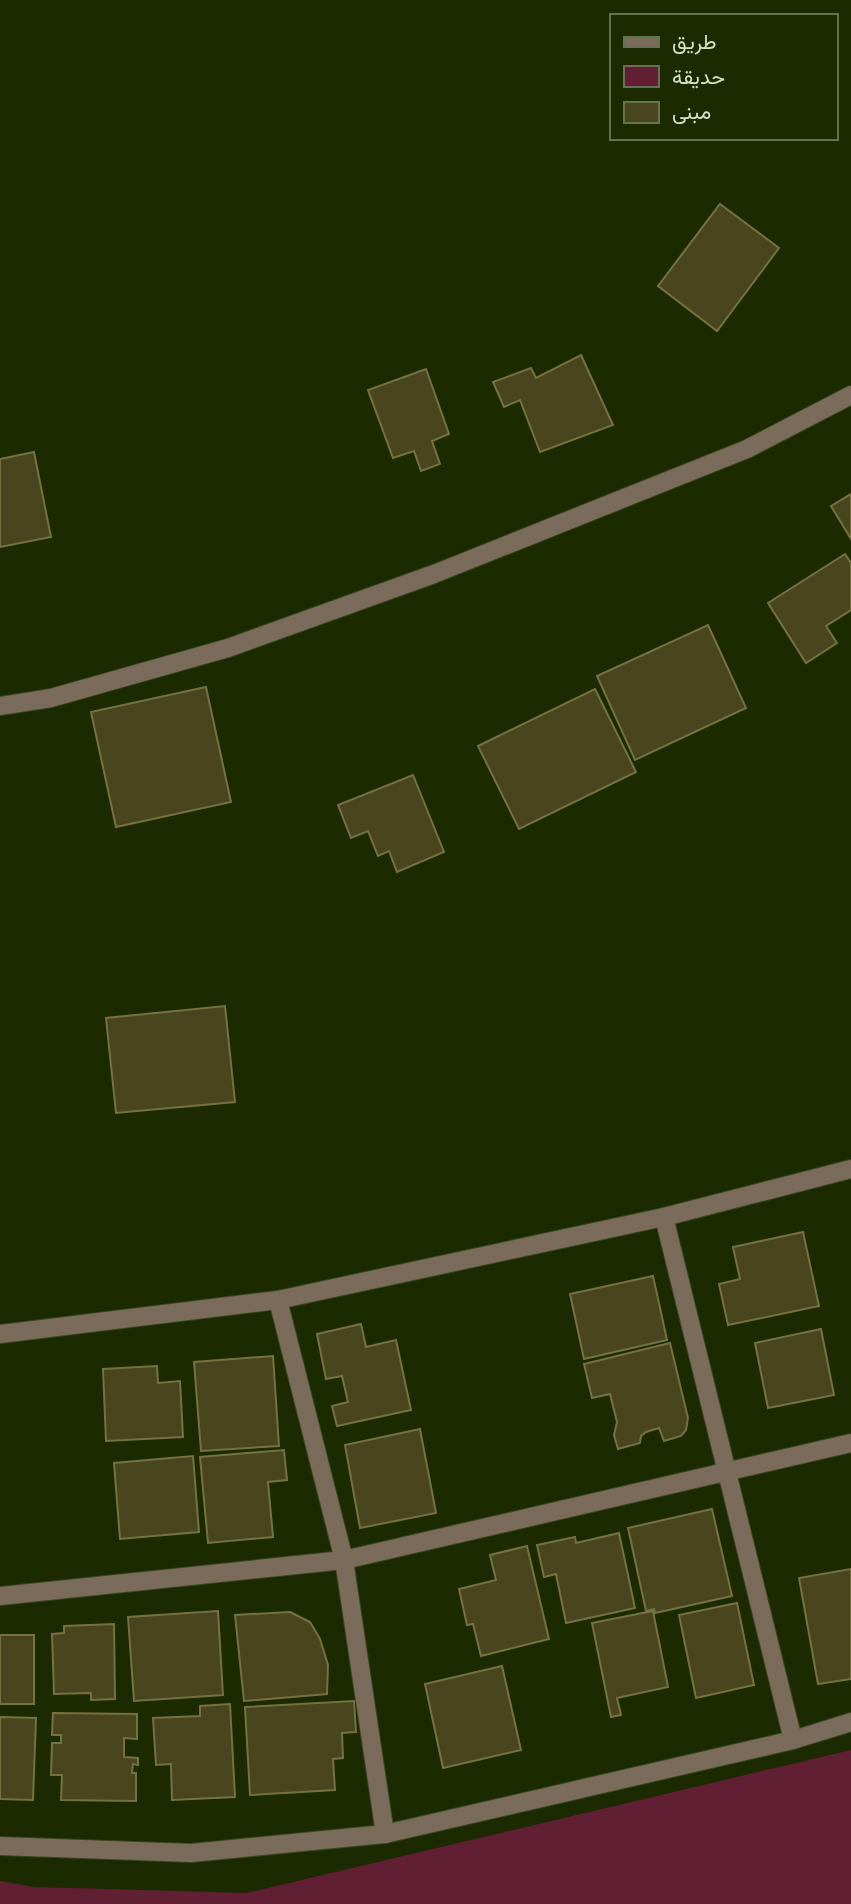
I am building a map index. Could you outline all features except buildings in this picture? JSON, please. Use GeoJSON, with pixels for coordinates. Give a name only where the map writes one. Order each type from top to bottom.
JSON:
{"type":"FeatureCollection","features":[{"type":"Feature","properties":{"kind":"street"},"geometry":{"type":"LineString","coordinates":[[0,706],[51,698],[228,648],[421,579],[747,449],[851,395]]}},
{"type":"Feature","properties":{"kind":"street"},"geometry":{"type":"LineString","coordinates":[[0,1334],[278,1300],[664,1217],[851,1169]]}},
{"type":"Feature","properties":{"kind":"street"},"geometry":{"type":"LineString","coordinates":[[664,1217],[793,1740]]}},
{"type":"Feature","properties":{"kind":"street"},"geometry":{"type":"LineString","coordinates":[[278,1300],[344,1560],[385,1835]]}},
{"type":"Feature","properties":{"kind":"street"},"geometry":{"type":"LineString","coordinates":[[0,1596],[344,1560],[851,1443]]}},
{"type":"Feature","properties":{"kind":"street"},"geometry":{"type":"LineString","coordinates":[[0,1846],[191,1853],[385,1835],[793,1740],[851,1722]]}},
{"type":"Feature","properties":{"kind":"green space"},"geometry":{"type":"Polygon","coordinates":[[[851,1750],[851,1904],[0,1904],[0,1881],[34,1887],[247,1893],[851,1750]]]}}]}
